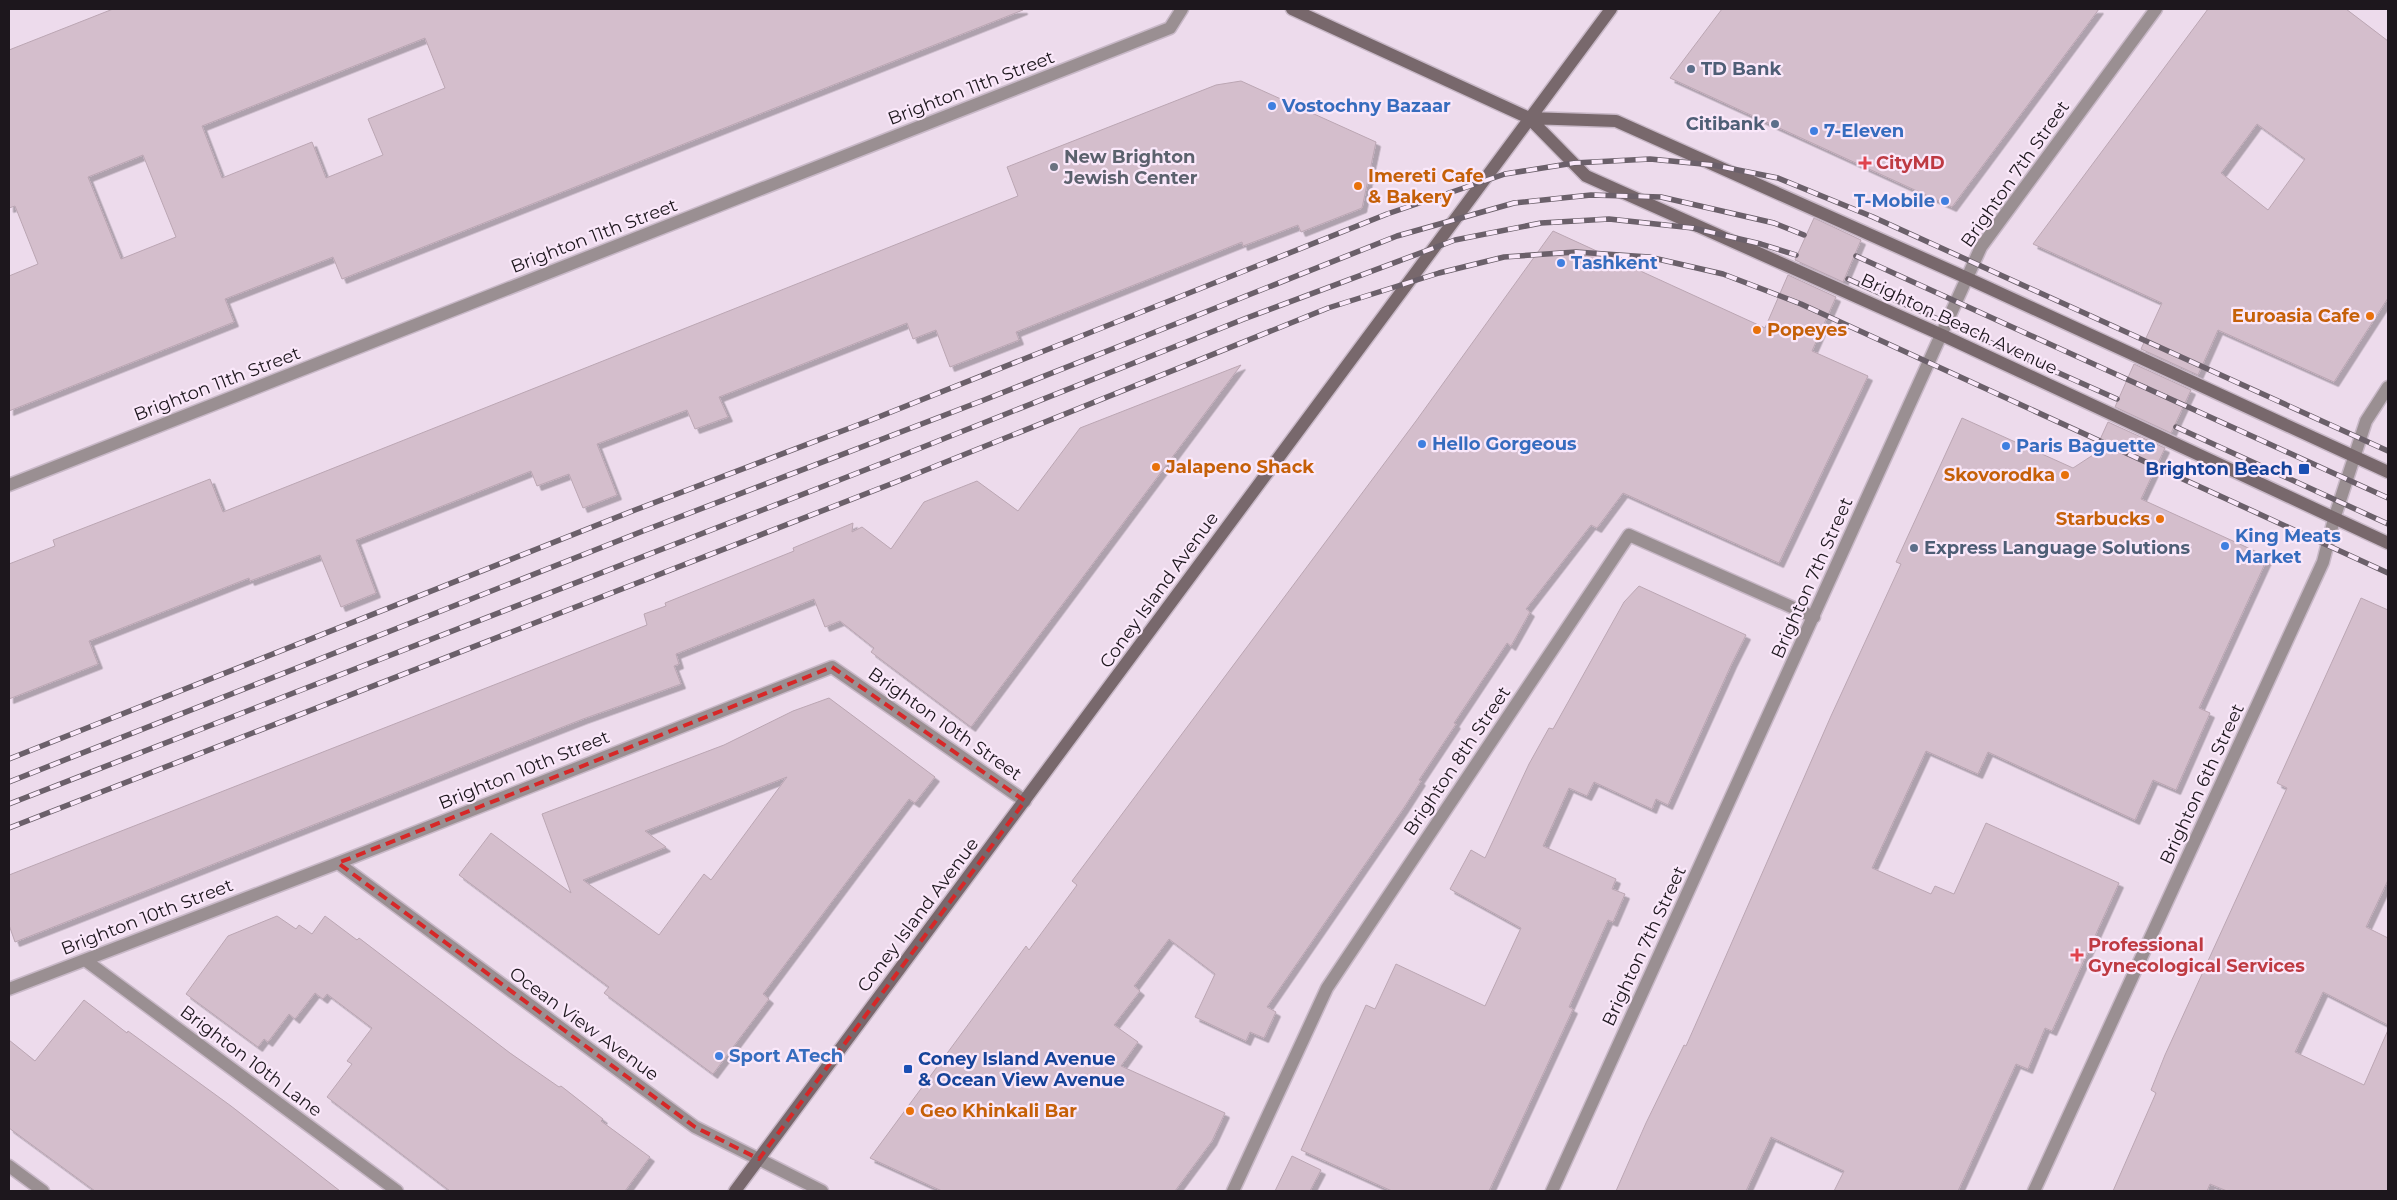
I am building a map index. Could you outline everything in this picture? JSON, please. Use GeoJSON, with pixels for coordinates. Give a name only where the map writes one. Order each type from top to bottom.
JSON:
{"type":"FeatureCollection","features":[{"type":"Feature","properties":{"kind":"main road","name":"Brighton Beach Avenue"},"geometry":{"type":"LineString","coordinates":[[1292,9],[1529,118],[1586,176],[1942,335],[2388,543]]}},
{"type":"Feature","properties":{"kind":"main road","name":"Coney Island Avenue"},"geometry":{"type":"LineString","coordinates":[[735,1191],[1611,9]]}},
{"type":"Feature","properties":{"kind":"main road","name":"Brighton Beach Avenue"},"geometry":{"type":"LineString","coordinates":[[1529,118],[1616,122],[1967,278],[2388,472]]}},
{"type":"Feature","properties":{"kind":"street","name":"Brighton 11th Street"},"geometry":{"type":"LineString","coordinates":[[9,485],[1170,28],[1182,9]]}},
{"type":"Feature","properties":{"kind":"street","name":"Brighton 7th Street"},"geometry":{"type":"LineString","coordinates":[[1552,1191],[1981,247],[2156,9]]}},
{"type":"Feature","properties":{"kind":"street","name":"Brighton 6th Street"},"geometry":{"type":"LineString","coordinates":[[2034,1191],[2323,562],[2334,518],[2366,421],[2388,387]]}},
{"type":"Feature","properties":{"kind":"street","name":"Brighton 8th Street"},"geometry":{"type":"LineString","coordinates":[[1233,1191],[1327,988],[1629,535],[1814,617]]}},
{"type":"Feature","properties":{"kind":"street","name":"Brighton 10th Street"},"geometry":{"type":"LineString","coordinates":[[9,989],[338,863],[832,667],[1025,802]]}},
{"type":"Feature","properties":{"kind":"street","name":"Ocean View Avenue"},"geometry":{"type":"LineString","coordinates":[[338,863],[695,1127],[822,1191]]}},
{"type":"Feature","properties":{"kind":"street","name":"Brighton 10th Lane"},"geometry":{"type":"LineString","coordinates":[[85,960],[397,1191]]}},
{"type":"Feature","properties":{"kind":"street"},"geometry":{"type":"LineString","coordinates":[[9,1166],[43,1191]]}},
{"type":"Feature","properties":{"kind":"highlighted area"},"geometry":{"type":"Polygon","coordinates":[[[832,667],[1025,801],[759,1159],[695,1127],[338,863],[832,667]]]}},
{"type":"Feature","properties":{"kind":"building"},"geometry":{"type":"Polygon","coordinates":[[[113,9],[1023,9],[342,279],[333,257],[225,299],[234,322],[9,411],[9,276],[38,264],[15,206],[9,208],[9,50],[113,9]],[[425,38],[202,126],[222,178],[312,142],[326,178],[383,155],[368,119],[445,88],[425,38]],[[143,155],[88,177],[121,259],[176,237],[143,155]]]}},
{"type":"Feature","properties":{"kind":"building"},"geometry":{"type":"Polygon","coordinates":[[[1722,9],[2099,9],[1952,207],[1670,78],[1722,9]]]}},
{"type":"Feature","properties":{"kind":"building"},"geometry":{"type":"Polygon","coordinates":[[[2208,9],[2346,9],[2388,41],[2388,298],[2334,382],[2218,330],[2198,375],[2141,349],[2162,303],[2033,244],[2208,9]],[[2257,124],[2221,173],[2268,210],[2305,159],[2257,124]]]}},
{"type":"Feature","properties":{"kind":"building"},"geometry":{"type":"Polygon","coordinates":[[[1241,81],[1376,142],[1362,208],[1301,232],[1298,225],[1243,246],[1242,242],[1016,332],[1019,340],[950,367],[936,330],[913,339],[907,323],[719,397],[728,417],[695,429],[687,410],[597,444],[617,495],[583,508],[569,474],[537,486],[531,471],[356,540],[376,593],[341,607],[320,555],[250,581],[249,578],[89,641],[98,664],[9,699],[9,564],[55,546],[53,540],[210,479],[223,512],[1018,196],[1007,167],[1216,85],[1241,81]]]}},
{"type":"Feature","properties":{"kind":"building"},"geometry":{"type":"Polygon","coordinates":[[[1814,218],[1861,240],[1843,282],[1795,260],[1814,218]]]}},
{"type":"Feature","properties":{"kind":"building"},"geometry":{"type":"Polygon","coordinates":[[[1553,231],[1765,328],[1788,275],[1836,297],[1812,351],[1868,376],[1779,563],[1623,493],[1597,528],[1591,525],[1526,609],[1530,612],[1511,646],[1507,643],[1454,723],[1456,724],[1419,780],[1421,781],[1403,809],[1267,1007],[1276,1012],[1264,1038],[1250,1032],[1246,1041],[1195,1017],[1215,974],[1169,939],[1134,986],[1140,991],[1114,1025],[1138,1042],[1121,1066],[1225,1113],[1212,1141],[1175,1191],[942,1191],[870,1158],[1026,946],[1029,950],[1077,885],[1072,881],[1416,421],[1553,231]]]}},
{"type":"Feature","properties":{"kind":"building"},"geometry":{"type":"Polygon","coordinates":[[[2134,364],[2191,390],[2171,433],[2115,407],[2134,364]]]}},
{"type":"Feature","properties":{"kind":"building"},"geometry":{"type":"Polygon","coordinates":[[[1241,365],[971,727],[871,652],[874,648],[840,621],[825,627],[814,599],[676,654],[679,664],[674,666],[681,684],[583,719],[15,942],[9,925],[9,875],[647,625],[644,614],[666,606],[665,603],[794,551],[793,548],[853,523],[852,532],[862,527],[891,549],[924,502],[977,481],[1018,511],[1080,428],[1241,365]]]}},
{"type":"Feature","properties":{"kind":"building"},"geometry":{"type":"Polygon","coordinates":[[[1962,418],[2073,468],[2093,455],[2108,422],[2165,448],[2141,499],[2268,557],[2199,708],[2210,713],[2176,790],[2153,780],[2135,820],[1988,752],[1978,774],[1926,751],[1872,868],[1931,894],[1935,886],[1954,894],[1986,823],[2119,883],[2052,1031],[2045,1028],[2028,1069],[2016,1064],[1958,1191],[1834,1191],[1844,1171],[1771,1137],[1746,1191],[1616,1191],[1646,1123],[1684,1045],[1686,1046],[1831,716],[1901,564],[1896,562],[1962,418]]]}},
{"type":"Feature","properties":{"kind":"building"},"geometry":{"type":"Polygon","coordinates":[[[1639,586],[1746,635],[1668,805],[1656,799],[1652,809],[1594,782],[1587,796],[1569,788],[1543,846],[1616,879],[1612,889],[1625,894],[1613,922],[1608,920],[1569,1007],[1573,1009],[1489,1191],[1392,1191],[1301,1150],[1366,1005],[1375,1009],[1396,964],[1485,1006],[1521,928],[1450,889],[1471,850],[1485,858],[1529,764],[1549,728],[1553,729],[1624,602],[1639,586]]]}},
{"type":"Feature","properties":{"kind":"building"},"geometry":{"type":"Polygon","coordinates":[[[2361,598],[2388,610],[2388,880],[2366,927],[2388,938],[2388,1025],[2323,992],[2295,1052],[2364,1085],[2388,1030],[2388,1191],[2227,1191],[2210,1184],[2207,1191],[2113,1191],[2156,1093],[2151,1090],[2165,1055],[2287,788],[2277,783],[2361,598]]]}},
{"type":"Feature","properties":{"kind":"building"},"geometry":{"type":"Polygon","coordinates":[[[829,698],[935,777],[915,803],[909,799],[854,872],[763,994],[769,999],[713,1074],[604,993],[609,987],[459,875],[491,833],[571,893],[542,814],[724,745],[793,711],[829,698]],[[787,777],[645,831],[666,847],[583,880],[659,935],[704,874],[711,880],[787,777]]]}},
{"type":"Feature","properties":{"kind":"building"},"geometry":{"type":"Polygon","coordinates":[[[277,916],[296,929],[299,925],[312,934],[325,916],[357,940],[359,938],[510,1053],[559,1087],[561,1086],[603,1119],[601,1121],[650,1157],[625,1191],[450,1191],[327,1097],[352,1064],[347,1061],[372,1028],[327,994],[323,999],[315,993],[295,1019],[289,1014],[268,1042],[264,1039],[258,1047],[186,994],[228,936],[277,916]]]}},
{"type":"Feature","properties":{"kind":"building"},"geometry":{"type":"Polygon","coordinates":[[[84,1000],[127,1033],[128,1031],[231,1106],[340,1191],[95,1191],[9,1128],[9,1040],[35,1061],[84,1000]]]}},
{"type":"Feature","properties":{"kind":"building"},"geometry":{"type":"Polygon","coordinates":[[[1292,1156],[1321,1170],[1310,1191],[1275,1191],[1292,1156]]]}},
{"type":"Feature","properties":{"kind":"railway"},"geometry":{"type":"LineString","coordinates":[[9,759],[635,510],[871,420],[1387,214],[1505,174],[1574,163],[1650,159],[1713,165],[1778,178],[1873,217],[2388,451]]}},
{"type":"Feature","properties":{"kind":"railway"},"geometry":{"type":"LineString","coordinates":[[9,782],[1397,236],[1514,203],[1591,195],[1661,197],[1774,223],[1804,235]]}},
{"type":"Feature","properties":{"kind":"railway"},"geometry":{"type":"LineString","coordinates":[[9,804],[888,461],[1244,319],[1455,240],[1541,223],[1609,219],[1693,228],[1761,244],[1796,255]]}},
{"type":"Feature","properties":{"kind":"railway"},"geometry":{"type":"LineString","coordinates":[[9,828],[896,482],[1328,308],[1439,273],[1504,257],[1576,252],[1649,257],[1723,274],[1801,304],[2388,573]]}},
{"type":"Feature","properties":{"kind":"railway"},"geometry":{"type":"LineString","coordinates":[[1856,256],[2388,498]]}},
{"type":"Feature","properties":{"kind":"railway"},"geometry":{"type":"LineString","coordinates":[[1848,279],[2117,399]]}},
{"type":"Feature","properties":{"kind":"railway"},"geometry":{"type":"LineString","coordinates":[[2176,427],[2388,524]]}},
{"type":"Feature","properties":{"kind":"place","name":"TD Bank"},"geometry":{"type":"Point","coordinates":[1691,69]}},
{"type":"Feature","properties":{"kind":"place","name":"Vostochny Bazaar"},"geometry":{"type":"Point","coordinates":[1272,106]}},
{"type":"Feature","properties":{"kind":"place","name":"Citibank"},"geometry":{"type":"Point","coordinates":[1775,124]}},
{"type":"Feature","properties":{"kind":"place","name":"7-Eleven"},"geometry":{"type":"Point","coordinates":[1814,131]}},
{"type":"Feature","properties":{"kind":"place","name":"CityMD"},"geometry":{"type":"Point","coordinates":[1865,163]}},
{"type":"Feature","properties":{"kind":"place","name":"New Brighton Jewish Center"},"geometry":{"type":"Point","coordinates":[1054,167]}},
{"type":"Feature","properties":{"kind":"place","name":"Imereti Cafe & Bakery"},"geometry":{"type":"Point","coordinates":[1358,186]}},
{"type":"Feature","properties":{"kind":"place","name":"T-Mobile"},"geometry":{"type":"Point","coordinates":[1945,201]}},
{"type":"Feature","properties":{"kind":"place","name":"Tashkent"},"geometry":{"type":"Point","coordinates":[1561,263]}},
{"type":"Feature","properties":{"kind":"place","name":"Euroasia Cafe"},"geometry":{"type":"Point","coordinates":[2370,316]}},
{"type":"Feature","properties":{"kind":"place","name":"Popeyes"},"geometry":{"type":"Point","coordinates":[1757,330]}},
{"type":"Feature","properties":{"kind":"place","name":"Hello Gorgeous"},"geometry":{"type":"Point","coordinates":[1422,444]}},
{"type":"Feature","properties":{"kind":"place","name":"Paris Baguette"},"geometry":{"type":"Point","coordinates":[2006,446]}},
{"type":"Feature","properties":{"kind":"place","name":"Jalapeno Shack"},"geometry":{"type":"Point","coordinates":[1156,467]}},
{"type":"Feature","properties":{"kind":"place","name":"Brighton Beach"},"geometry":{"type":"Point","coordinates":[2304,469]}},
{"type":"Feature","properties":{"kind":"place","name":"Skovorodka"},"geometry":{"type":"Point","coordinates":[2065,475]}},
{"type":"Feature","properties":{"kind":"place","name":"Starbucks"},"geometry":{"type":"Point","coordinates":[2160,519]}},
{"type":"Feature","properties":{"kind":"place","name":"King Meats Market"},"geometry":{"type":"Point","coordinates":[2225,546]}},
{"type":"Feature","properties":{"kind":"place","name":"Express Language Solutions"},"geometry":{"type":"Point","coordinates":[1914,548]}},
{"type":"Feature","properties":{"kind":"place","name":"Professional Gynecological Services"},"geometry":{"type":"Point","coordinates":[2077,955]}},
{"type":"Feature","properties":{"kind":"place","name":"Sport ATech"},"geometry":{"type":"Point","coordinates":[719,1056]}},
{"type":"Feature","properties":{"kind":"place","name":"Coney Island Avenue & Ocean View Avenue"},"geometry":{"type":"Point","coordinates":[908,1069]}},
{"type":"Feature","properties":{"kind":"place","name":"Geo Khinkali Bar"},"geometry":{"type":"Point","coordinates":[910,1111]}}]}
